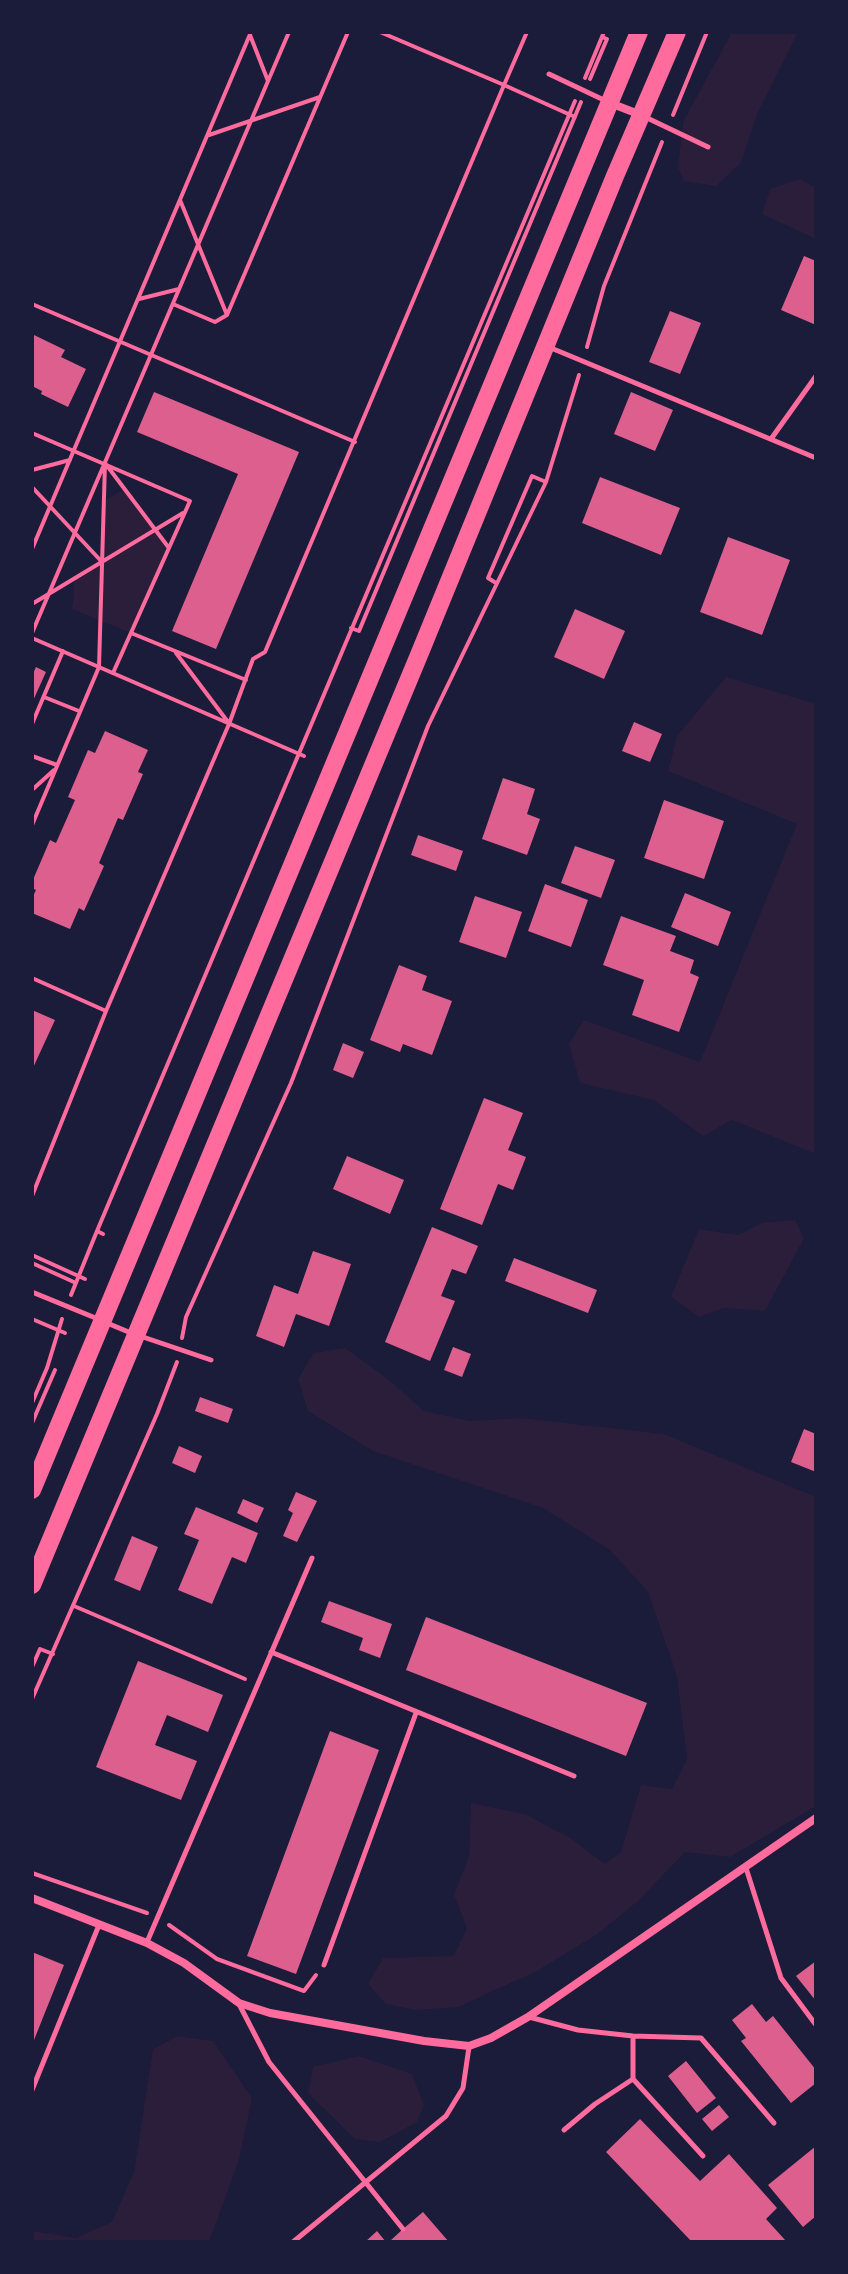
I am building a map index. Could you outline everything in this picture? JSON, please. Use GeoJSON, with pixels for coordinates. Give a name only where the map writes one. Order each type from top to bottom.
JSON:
{"type":"FeatureCollection","features":[{"type":"Feature","properties":{"kind":"highway"},"geometry":{"type":"LineString","coordinates":[[32,1490],[639,32]]}},
{"type":"Feature","properties":{"kind":"highway"},"geometry":{"type":"LineString","coordinates":[[32,1585],[677,32]]}},
{"type":"Feature","properties":{"kind":"street"},"geometry":{"type":"LineString","coordinates":[[609,102],[641,115]]}},
{"type":"Feature","properties":{"kind":"street"},"geometry":{"type":"LineString","coordinates":[[32,1898],[147,1943],[184,1963],[239,2003],[270,2013],[424,2041],[469,2046],[491,2038],[528,2017],[816,1818]]}},
{"type":"Feature","properties":{"kind":"lane"},"geometry":{"type":"LineString","coordinates":[[549,74],[609,102]]}},
{"type":"Feature","properties":{"kind":"lane"},"geometry":{"type":"LineString","coordinates":[[641,115],[708,147]]}},
{"type":"Feature","properties":{"kind":"lane"},"geometry":{"type":"LineString","coordinates":[[547,346],[816,458]]}},
{"type":"Feature","properties":{"kind":"lane"},"geometry":{"type":"LineString","coordinates":[[771,439],[816,376]]}},
{"type":"Feature","properties":{"kind":"lane"},"geometry":{"type":"LineString","coordinates":[[32,1292],[135,1335],[211,1360]]}},
{"type":"Feature","properties":{"kind":"lane"},"geometry":{"type":"LineString","coordinates":[[147,1943],[312,1558]]}},
{"type":"Feature","properties":{"kind":"lane"},"geometry":{"type":"LineString","coordinates":[[271,1652],[574,1776]]}},
{"type":"Feature","properties":{"kind":"lane"},"geometry":{"type":"LineString","coordinates":[[324,1965],[416,1713]]}},
{"type":"Feature","properties":{"kind":"lane"},"geometry":{"type":"LineString","coordinates":[[745,1867],[781,1978],[816,2025]]}},
{"type":"Feature","properties":{"kind":"lane"},"geometry":{"type":"LineString","coordinates":[[32,2090],[100,1924]]}},
{"type":"Feature","properties":{"kind":"lane"},"geometry":{"type":"LineString","coordinates":[[239,2003],[269,2062],[403,2229]]}},
{"type":"Feature","properties":{"kind":"lane"},"geometry":{"type":"LineString","coordinates":[[528,2017],[578,2030],[633,2036],[701,2038],[774,2123]]}},
{"type":"Feature","properties":{"kind":"lane"},"geometry":{"type":"LineString","coordinates":[[633,2036],[633,2079],[703,2156]]}},
{"type":"Feature","properties":{"kind":"lane"},"geometry":{"type":"LineString","coordinates":[[293,2242],[446,2116],[463,2088],[469,2046]]}},
{"type":"Feature","properties":{"kind":"lane"},"geometry":{"type":"LineString","coordinates":[[564,2130],[595,2104],[633,2079]]}},
{"type":"Feature","properties":{"kind":"path"},"geometry":{"type":"LineString","coordinates":[[289,32],[32,636],[304,756]]}},
{"type":"Feature","properties":{"kind":"path"},"geometry":{"type":"LineString","coordinates":[[173,304],[215,322],[227,315],[348,32]]}},
{"type":"Feature","properties":{"kind":"path"},"geometry":{"type":"LineString","coordinates":[[380,32],[572,116]]}},
{"type":"Feature","properties":{"kind":"path"},"geometry":{"type":"LineString","coordinates":[[32,1196],[106,1011],[229,724],[253,659],[265,652],[527,32]]}},
{"type":"Feature","properties":{"kind":"path"},"geometry":{"type":"LineString","coordinates":[[250,34],[268,81]]}},
{"type":"Feature","properties":{"kind":"path"},"geometry":{"type":"LineString","coordinates":[[32,549],[250,34]]}},
{"type":"Feature","properties":{"kind":"path"},"geometry":{"type":"LineString","coordinates":[[103,1234],[97,1231],[351,628],[583,90],[603,35]]}},
{"type":"Feature","properties":{"kind":"path"},"geometry":{"type":"LineString","coordinates":[[207,136],[320,97]]}},
{"type":"Feature","properties":{"kind":"path"},"geometry":{"type":"LineString","coordinates":[[180,200],[227,315]]}},
{"type":"Feature","properties":{"kind":"path"},"geometry":{"type":"LineString","coordinates":[[138,300],[179,289]]}},
{"type":"Feature","properties":{"kind":"path"},"geometry":{"type":"LineString","coordinates":[[32,304],[355,442]]}},
{"type":"Feature","properties":{"kind":"path"},"geometry":{"type":"LineString","coordinates":[[32,433],[190,501],[113,673]]}},
{"type":"Feature","properties":{"kind":"path"},"geometry":{"type":"LineString","coordinates":[[32,470],[70,460]]}},
{"type":"Feature","properties":{"kind":"path"},"geometry":{"type":"LineString","coordinates":[[105,463],[169,548]]}},
{"type":"Feature","properties":{"kind":"path"},"geometry":{"type":"LineString","coordinates":[[32,825],[99,667],[105,463]]}},
{"type":"Feature","properties":{"kind":"path"},"geometry":{"type":"LineString","coordinates":[[496,583],[488,578],[532,476],[546,482]]}},
{"type":"Feature","properties":{"kind":"path"},"geometry":{"type":"LineString","coordinates":[[32,487],[102,562]]}},
{"type":"Feature","properties":{"kind":"path"},"geometry":{"type":"LineString","coordinates":[[32,604],[185,512]]}},
{"type":"Feature","properties":{"kind":"path"},"geometry":{"type":"LineString","coordinates":[[131,633],[246,680]]}},
{"type":"Feature","properties":{"kind":"path"},"geometry":{"type":"LineString","coordinates":[[32,724],[63,651]]}},
{"type":"Feature","properties":{"kind":"path"},"geometry":{"type":"LineString","coordinates":[[174,651],[229,724]]}},
{"type":"Feature","properties":{"kind":"path"},"geometry":{"type":"LineString","coordinates":[[32,1699],[173,1377],[186,1317],[291,1083],[428,726],[454,668]]}},
{"type":"Feature","properties":{"kind":"path"},"geometry":{"type":"LineString","coordinates":[[44,697],[80,711]]}},
{"type":"Feature","properties":{"kind":"path"},"geometry":{"type":"LineString","coordinates":[[32,756],[56,767]]}},
{"type":"Feature","properties":{"kind":"path"},"geometry":{"type":"LineString","coordinates":[[32,790],[56,767]]}},
{"type":"Feature","properties":{"kind":"path"},"geometry":{"type":"LineString","coordinates":[[32,978],[106,1011]]}},
{"type":"Feature","properties":{"kind":"path"},"geometry":{"type":"LineString","coordinates":[[32,1255],[85,1279]]}},
{"type":"Feature","properties":{"kind":"path"},"geometry":{"type":"LineString","coordinates":[[32,1263],[76,1283]]}},
{"type":"Feature","properties":{"kind":"path"},"geometry":{"type":"LineString","coordinates":[[32,1319],[65,1333]]}},
{"type":"Feature","properties":{"kind":"path"},"geometry":{"type":"LineString","coordinates":[[32,1423],[55,1370]]}},
{"type":"Feature","properties":{"kind":"path"},"geometry":{"type":"LineString","coordinates":[[74,1606],[258,1684]]}},
{"type":"Feature","properties":{"kind":"path"},"geometry":{"type":"LineString","coordinates":[[32,1667],[40,1649],[53,1654]]}},
{"type":"Feature","properties":{"kind":"path"},"geometry":{"type":"LineString","coordinates":[[32,1873],[158,1917],[217,1959],[304,1991],[324,1965]]}},
{"type":"Feature","properties":{"kind":"shaded area"},"geometry":{"type":"Polygon","coordinates":[[[732,32],[798,32],[758,112],[741,163],[716,186],[684,181],[678,168],[683,122],[732,32]]]}},
{"type":"Feature","properties":{"kind":"shaded area"},"geometry":{"type":"Polygon","coordinates":[[[800,179],[816,188],[816,239],[762,214],[770,189],[800,179]]]}},
{"type":"Feature","properties":{"kind":"shaded area"},"geometry":{"type":"Polygon","coordinates":[[[124,489],[169,548],[131,633],[72,609],[75,577],[102,562],[103,501],[124,489]]]}},
{"type":"Feature","properties":{"kind":"shaded area"},"geometry":{"type":"Polygon","coordinates":[[[726,677],[816,704],[816,1154],[732,1120],[703,1136],[654,1100],[580,1083],[569,1044],[584,1020],[700,1062],[797,824],[668,771],[677,736],[726,677]]]}},
{"type":"Feature","properties":{"kind":"shaded area"},"geometry":{"type":"Polygon","coordinates":[[[795,1220],[804,1238],[765,1311],[724,1308],[699,1317],[671,1297],[699,1229],[738,1235],[762,1223],[795,1220]]]}},
{"type":"Feature","properties":{"kind":"shaded area"},"geometry":{"type":"Polygon","coordinates":[[[345,1348],[389,1380],[424,1411],[469,1421],[521,1418],[664,1434],[816,1497],[816,1806],[730,1857],[685,1852],[638,1901],[596,1935],[537,1971],[458,2007],[417,2010],[386,2004],[368,1984],[383,1958],[454,1956],[467,1928],[454,1895],[469,1856],[471,1803],[525,1814],[570,1838],[605,1864],[621,1852],[641,1785],[672,1789],[687,1759],[677,1676],[648,1592],[610,1550],[543,1508],[373,1451],[308,1411],[298,1379],[314,1353],[345,1348]]]}},
{"type":"Feature","properties":{"kind":"shaded area"},"geometry":{"type":"Polygon","coordinates":[[[178,2036],[213,2041],[252,2098],[239,2160],[209,2242],[32,2242],[32,2231],[76,2238],[112,2222],[134,2172],[153,2049],[178,2036]]]}},
{"type":"Feature","properties":{"kind":"shaded area"},"geometry":{"type":"Polygon","coordinates":[[[358,2056],[412,2074],[424,2105],[417,2122],[380,2142],[355,2139],[308,2093],[313,2067],[358,2056]]]}},
{"type":"Feature","properties":{"kind":"building"},"geometry":{"type":"Polygon","coordinates":[[[804,256],[816,261],[816,325],[781,310],[804,256]]]}},
{"type":"Feature","properties":{"kind":"building"},"geometry":{"type":"Polygon","coordinates":[[[670,311],[701,323],[680,374],[649,362],[670,311]]]}},
{"type":"Feature","properties":{"kind":"building"},"geometry":{"type":"Polygon","coordinates":[[[32,334],[65,350],[61,357],[86,369],[68,407],[32,386],[32,334]]]}},
{"type":"Feature","properties":{"kind":"building"},"geometry":{"type":"Polygon","coordinates":[[[154,392],[299,452],[216,649],[172,631],[238,474],[137,432],[154,392]]]}},
{"type":"Feature","properties":{"kind":"building"},"geometry":{"type":"Polygon","coordinates":[[[631,392],[673,410],[655,451],[614,434],[631,392]]]}},
{"type":"Feature","properties":{"kind":"building"},"geometry":{"type":"Polygon","coordinates":[[[600,477],[680,508],[661,555],[582,523],[600,477]]]}},
{"type":"Feature","properties":{"kind":"building"},"geometry":{"type":"Polygon","coordinates":[[[728,537],[790,560],[762,635],[700,612],[728,537]]]}},
{"type":"Feature","properties":{"kind":"building"},"geometry":{"type":"Polygon","coordinates":[[[575,609],[625,631],[604,679],[554,657],[575,609]]]}},
{"type":"Feature","properties":{"kind":"building"},"geometry":{"type":"Polygon","coordinates":[[[36,667],[46,672],[32,703],[32,676],[36,667]]]}},
{"type":"Feature","properties":{"kind":"building"},"geometry":{"type":"Polygon","coordinates":[[[634,722],[662,734],[650,762],[622,751],[634,722]]]}},
{"type":"Feature","properties":{"kind":"building"},"geometry":{"type":"Polygon","coordinates":[[[105,731],[148,750],[138,772],[143,774],[123,820],[118,818],[99,863],[104,866],[84,911],[79,908],[70,929],[32,913],[32,898],[36,890],[32,888],[32,882],[50,840],[56,843],[75,800],[68,797],[88,750],[95,753],[105,731]]]}},
{"type":"Feature","properties":{"kind":"building"},"geometry":{"type":"Polygon","coordinates":[[[503,778],[535,789],[527,814],[540,819],[527,855],[482,839],[503,778]]]}},
{"type":"Feature","properties":{"kind":"building"},"geometry":{"type":"Polygon","coordinates":[[[664,800],[724,821],[704,879],[644,858],[664,800]]]}},
{"type":"Feature","properties":{"kind":"building"},"geometry":{"type":"Polygon","coordinates":[[[418,835],[463,851],[456,871],[411,855],[418,835]]]}},
{"type":"Feature","properties":{"kind":"building"},"geometry":{"type":"Polygon","coordinates":[[[575,846],[615,860],[601,898],[561,883],[575,846]]]}},
{"type":"Feature","properties":{"kind":"building"},"geometry":{"type":"Polygon","coordinates":[[[545,884],[588,900],[571,947],[528,931],[545,884]]]}},
{"type":"Feature","properties":{"kind":"building"},"geometry":{"type":"Polygon","coordinates":[[[685,893],[731,912],[718,946],[671,927],[685,893]]]}},
{"type":"Feature","properties":{"kind":"building"},"geometry":{"type":"Polygon","coordinates":[[[475,896],[522,912],[506,958],[459,942],[475,896]]]}},
{"type":"Feature","properties":{"kind":"building"},"geometry":{"type":"Polygon","coordinates":[[[621,916],[676,936],[670,951],[694,960],[690,973],[699,977],[679,1032],[632,1015],[644,980],[603,965],[621,916]]]}},
{"type":"Feature","properties":{"kind":"building"},"geometry":{"type":"Polygon","coordinates":[[[399,965],[427,976],[422,990],[452,1001],[432,1055],[403,1044],[400,1052],[370,1040],[399,965]]]}},
{"type":"Feature","properties":{"kind":"building"},"geometry":{"type":"Polygon","coordinates":[[[32,1010],[55,1020],[32,1070],[32,1010]]]}},
{"type":"Feature","properties":{"kind":"building"},"geometry":{"type":"Polygon","coordinates":[[[343,1043],[364,1052],[353,1078],[333,1070],[343,1043]]]}},
{"type":"Feature","properties":{"kind":"building"},"geometry":{"type":"Polygon","coordinates":[[[484,1098],[523,1113],[508,1150],[526,1157],[513,1190],[498,1184],[482,1225],[440,1209],[484,1098]]]}},
{"type":"Feature","properties":{"kind":"building"},"geometry":{"type":"Polygon","coordinates":[[[347,1156],[404,1180],[390,1214],[333,1189],[347,1156]]]}},
{"type":"Feature","properties":{"kind":"building"},"geometry":{"type":"Polygon","coordinates":[[[432,1227],[478,1246],[466,1274],[452,1269],[441,1296],[455,1301],[430,1361],[385,1342],[432,1227]]]}},
{"type":"Feature","properties":{"kind":"building"},"geometry":{"type":"Polygon","coordinates":[[[313,1251],[351,1264],[329,1326],[296,1314],[284,1347],[256,1336],[274,1285],[298,1294],[313,1251]]]}},
{"type":"Feature","properties":{"kind":"building"},"geometry":{"type":"Polygon","coordinates":[[[514,1258],[597,1290],[588,1313],[505,1281],[514,1258]]]}},
{"type":"Feature","properties":{"kind":"building"},"geometry":{"type":"Polygon","coordinates":[[[453,1347],[471,1354],[462,1377],[444,1370],[453,1347]]]}},
{"type":"Feature","properties":{"kind":"building"},"geometry":{"type":"Polygon","coordinates":[[[200,1397],[233,1409],[228,1423],[195,1411],[200,1397]]]}},
{"type":"Feature","properties":{"kind":"building"},"geometry":{"type":"Polygon","coordinates":[[[804,1429],[816,1434],[816,1472],[791,1462],[804,1429]]]}},
{"type":"Feature","properties":{"kind":"building"},"geometry":{"type":"Polygon","coordinates":[[[179,1446],[202,1456],[195,1473],[172,1463],[179,1446]]]}},
{"type":"Feature","properties":{"kind":"building"},"geometry":{"type":"Polygon","coordinates":[[[296,1492],[317,1501],[297,1542],[283,1536],[293,1513],[288,1510],[296,1492]]]}},
{"type":"Feature","properties":{"kind":"building"},"geometry":{"type":"Polygon","coordinates":[[[243,1499],[264,1508],[257,1523],[237,1513],[243,1499]]]}},
{"type":"Feature","properties":{"kind":"building"},"geometry":{"type":"Polygon","coordinates":[[[196,1507],[258,1533],[246,1563],[232,1557],[212,1604],[178,1590],[199,1540],[184,1534],[196,1507]]]}},
{"type":"Feature","properties":{"kind":"building"},"geometry":{"type":"Polygon","coordinates":[[[132,1536],[158,1547],[140,1591],[114,1580],[132,1536]]]}},
{"type":"Feature","properties":{"kind":"building"},"geometry":{"type":"Polygon","coordinates":[[[329,1601],[392,1624],[380,1658],[359,1650],[363,1638],[321,1622],[329,1601]]]}},
{"type":"Feature","properties":{"kind":"building"},"geometry":{"type":"Polygon","coordinates":[[[426,1617],[647,1703],[626,1756],[406,1670],[426,1617]]]}},
{"type":"Feature","properties":{"kind":"building"},"geometry":{"type":"Polygon","coordinates":[[[138,1661],[223,1695],[208,1732],[167,1715],[155,1745],[197,1761],[181,1800],[96,1767],[138,1661]]]}},
{"type":"Feature","properties":{"kind":"building"},"geometry":{"type":"Polygon","coordinates":[[[330,1731],[379,1750],[296,1974],[247,1956],[330,1731]]]}},
{"type":"Feature","properties":{"kind":"building"},"geometry":{"type":"Polygon","coordinates":[[[32,1952],[64,1965],[32,2045],[32,1952]]]}},
{"type":"Feature","properties":{"kind":"building"},"geometry":{"type":"Polygon","coordinates":[[[816,1961],[816,2001],[796,1976],[816,1961]]]}},
{"type":"Feature","properties":{"kind":"building"},"geometry":{"type":"Polygon","coordinates":[[[752,2004],[766,2022],[773,2016],[816,2070],[816,2083],[791,2103],[741,2041],[746,2038],[732,2020],[752,2004]]]}},
{"type":"Feature","properties":{"kind":"building"},"geometry":{"type":"Polygon","coordinates":[[[686,2061],[716,2098],[697,2113],[668,2076],[686,2061]]]}},
{"type":"Feature","properties":{"kind":"building"},"geometry":{"type":"Polygon","coordinates":[[[719,2105],[729,2117],[712,2131],[702,2119],[719,2105]]]}},
{"type":"Feature","properties":{"kind":"building"},"geometry":{"type":"Polygon","coordinates":[[[640,2119],[700,2181],[729,2154],[777,2208],[766,2219],[786,2241],[692,2242],[606,2152],[640,2119]]]}},
{"type":"Feature","properties":{"kind":"building"},"geometry":{"type":"Polygon","coordinates":[[[816,2146],[816,2216],[803,2227],[768,2185],[816,2146]]]}},
{"type":"Feature","properties":{"kind":"building"},"geometry":{"type":"Polygon","coordinates":[[[423,2212],[449,2242],[389,2242],[403,2229],[423,2212]]]}},
{"type":"Feature","properties":{"kind":"building"},"geometry":{"type":"Polygon","coordinates":[[[377,2231],[386,2242],[365,2242],[377,2231]]]}}]}
